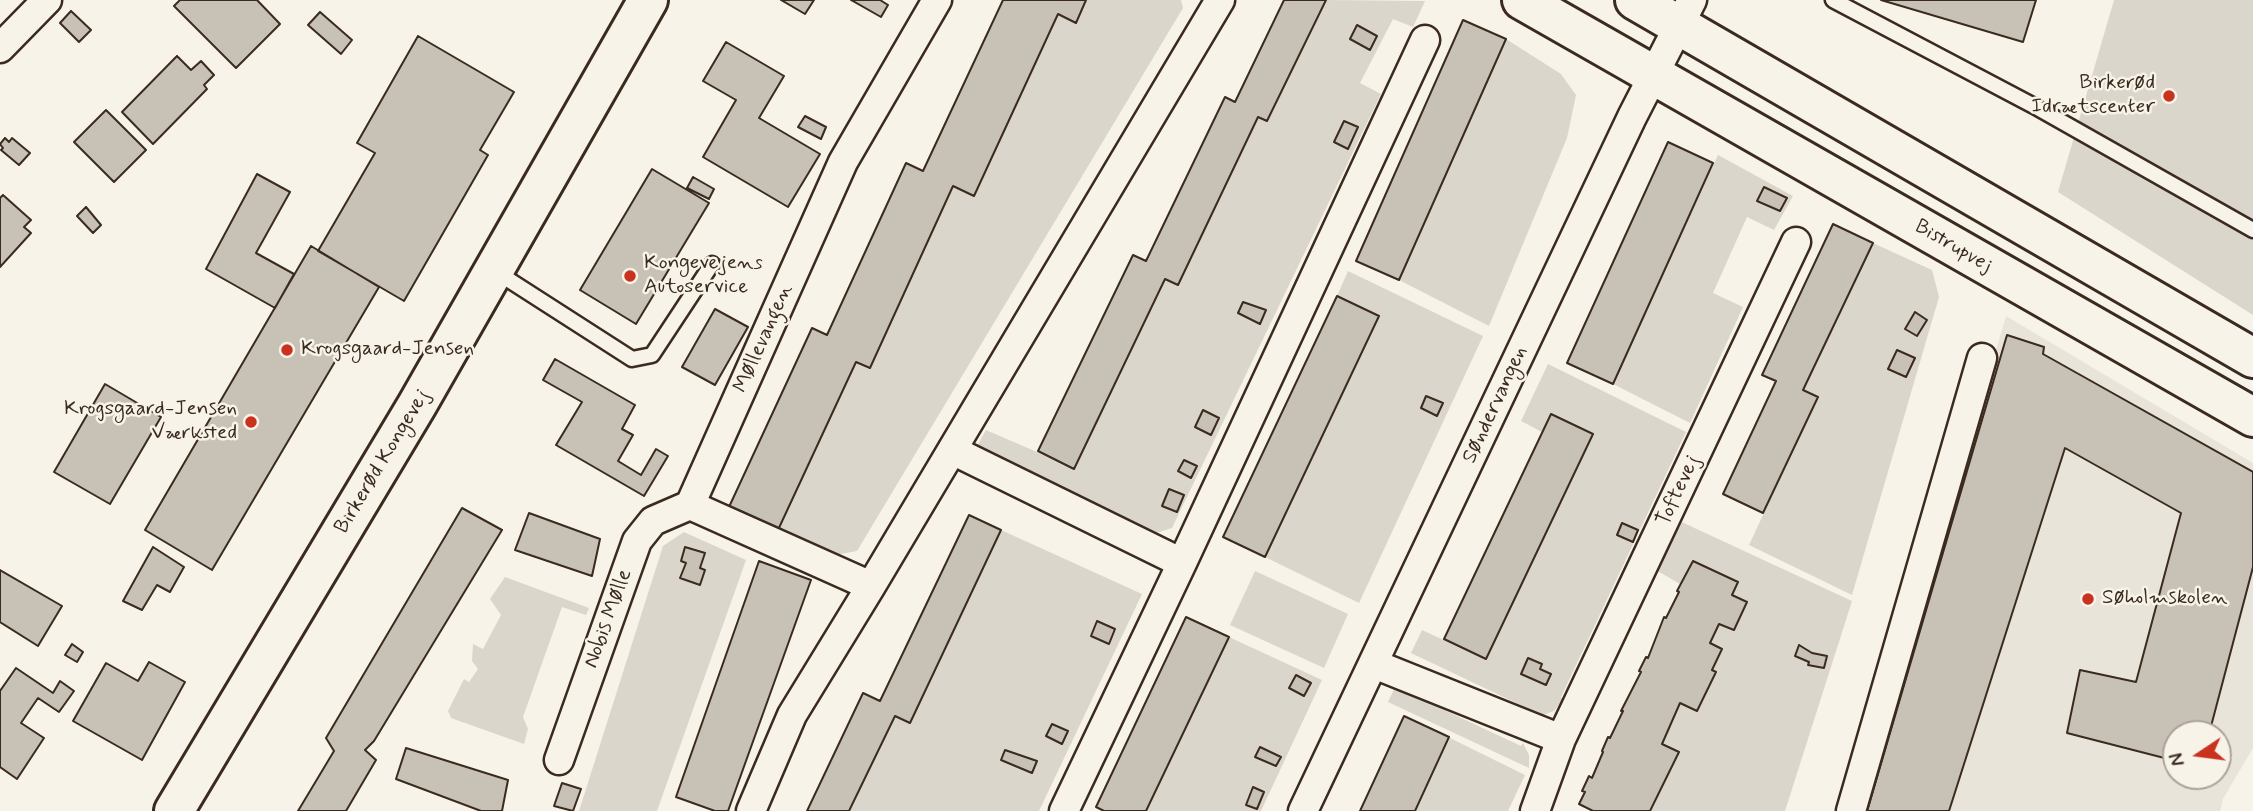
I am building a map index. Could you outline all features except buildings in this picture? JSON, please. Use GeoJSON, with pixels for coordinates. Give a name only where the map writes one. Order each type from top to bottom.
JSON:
{"type":"FeatureCollection","features":[{"type":"Feature","properties":{"kind":"main road","name":"Birkerød Kongevej"},"geometry":{"type":"LineString","coordinates":[[174,811],[417,405],[648,0]]}},
{"type":"Feature","properties":{"kind":"main road","name":"Bistrupvej"},"geometry":{"type":"LineString","coordinates":[[1522,0],[2253,417]]}},
{"type":"Feature","properties":{"kind":"main road"},"geometry":{"type":"LineString","coordinates":[[1635,0],[1685,13],[2253,358]]}},
{"type":"Feature","properties":{"kind":"street"},"geometry":{"type":"LineString","coordinates":[[0,48],[47,0]]}},
{"type":"Feature","properties":{"kind":"street","name":"Møllevangen"},"geometry":{"type":"LineString","coordinates":[[690,505],[843,162],[937,0]]}},
{"type":"Feature","properties":{"kind":"street"},"geometry":{"type":"LineString","coordinates":[[751,811],[792,715],[1220,0]]}},
{"type":"Feature","properties":{"kind":"street","name":"Søndervangen"},"geometry":{"type":"LineString","coordinates":[[1303,811],[1652,76],[1685,13]]}},
{"type":"Feature","properties":{"kind":"street"},"geometry":{"type":"LineString","coordinates":[[1064,811],[1425,40]]}},
{"type":"Feature","properties":{"kind":"street","name":"Toftevej"},"geometry":{"type":"LineString","coordinates":[[1535,811],[1561,739],[1796,242]]}},
{"type":"Feature","properties":{"kind":"street"},"geometry":{"type":"LineString","coordinates":[[1851,811],[1982,358]]}},
{"type":"Feature","properties":{"kind":"street"},"geometry":{"type":"LineString","coordinates":[[952,450],[1182,563]]}},
{"type":"Feature","properties":{"kind":"street"},"geometry":{"type":"LineString","coordinates":[[690,505],[871,586]]}},
{"type":"Feature","properties":{"kind":"street","name":"Nobis Mølle"},"geometry":{"type":"LineString","coordinates":[[559,760],[637,541],[653,520],[690,505]]}},
{"type":"Feature","properties":{"kind":"street"},"geometry":{"type":"LineString","coordinates":[[1374,664],[1561,739]]}},
{"type":"Feature","properties":{"kind":"lane"},"geometry":{"type":"LineString","coordinates":[[1833,0],[2034,106],[2253,230]]}},
{"type":"Feature","properties":{"kind":"lane"},"geometry":{"type":"LineString","coordinates":[[494,270],[632,359],[652,355],[712,264]]}},
{"type":"Feature","properties":{"kind":"shaded area"},"geometry":{"type":"Polygon","coordinates":[[[1086,0],[1181,0],[1183,8],[857,551],[835,555],[778,530],[856,362],[870,367],[953,186],[973,196],[1058,14],[1076,23],[1086,0]]]}},
{"type":"Feature","properties":{"kind":"shaded area"},"geometry":{"type":"Polygon","coordinates":[[[1326,0],[1425,1],[1413,27],[1393,19],[1360,83],[1381,94],[1172,528],[1156,533],[977,446],[986,430],[1074,468],[1165,279],[1178,285],[1258,117],[1268,121],[1326,0]]]}},
{"type":"Feature","properties":{"kind":"shaded area","name":"Birkerød Idrætscenter"},"geometry":{"type":"Polygon","coordinates":[[[2114,0],[2253,0],[2253,315],[2058,192],[2114,0]]]}},
{"type":"Feature","properties":{"kind":"shaded area"},"geometry":{"type":"Polygon","coordinates":[[[1506,39],[1561,74],[1576,95],[1567,138],[1489,326],[1399,280],[1506,39]]]}},
{"type":"Feature","properties":{"kind":"shaded area"},"geometry":{"type":"Polygon","coordinates":[[[1718,155],[1793,196],[1774,230],[1747,217],[1713,293],[1743,307],[1690,423],[1613,384],[1718,155]]]}},
{"type":"Feature","properties":{"kind":"shaded area"},"geometry":{"type":"Polygon","coordinates":[[[1873,243],[1932,270],[1939,297],[1852,595],[1749,545],[1818,397],[1803,390],[1873,243]]]}},
{"type":"Feature","properties":{"kind":"shaded area"},"geometry":{"type":"Polygon","coordinates":[[[1348,271],[1483,336],[1359,603],[1265,557],[1379,317],[1337,296],[1348,271]]]}},
{"type":"Feature","properties":{"kind":"shaded area","name":"Søholmskolen"},"geometry":{"type":"Polygon","coordinates":[[[2006,316],[2253,463],[2253,748],[2232,784],[2232,720],[2162,720],[2162,790],[2228,790],[2220,811],[1861,811],[2006,316]]]}},
{"type":"Feature","properties":{"kind":"shaded area"},"geometry":{"type":"Polygon","coordinates":[[[1548,364],[1686,432],[1561,697],[1563,699],[1554,711],[1536,715],[1537,713],[1411,653],[1422,630],[1485,659],[1551,414],[1542,432],[1521,421],[1548,364]]]}},
{"type":"Feature","properties":{"kind":"shaded area"},"geometry":{"type":"Polygon","coordinates":[[[1673,518],[1852,601],[1785,811],[1650,811],[1679,752],[1662,744],[1680,703],[1697,710],[1716,672],[1712,670],[1722,650],[1710,643],[1719,624],[1734,630],[1747,603],[1732,595],[1738,582],[1694,561],[1680,584],[1649,566],[1673,518]]]}},
{"type":"Feature","properties":{"kind":"shaded area"},"geometry":{"type":"Polygon","coordinates":[[[1001,530],[1142,594],[1039,811],[849,811],[895,716],[910,722],[1001,530]]]}},
{"type":"Feature","properties":{"kind":"shaded area"},"geometry":{"type":"Polygon","coordinates":[[[684,532],[746,560],[657,811],[579,811],[663,546],[684,532]]]}},
{"type":"Feature","properties":{"kind":"shaded area"},"geometry":{"type":"Polygon","coordinates":[[[1255,571],[1348,614],[1324,668],[1230,625],[1255,571]]]}},
{"type":"Feature","properties":{"kind":"shaded area"},"geometry":{"type":"Polygon","coordinates":[[[505,577],[589,608],[586,615],[562,607],[523,717],[528,729],[524,744],[451,718],[448,711],[464,679],[469,682],[478,669],[472,661],[473,644],[483,649],[501,615],[490,599],[505,577]]]}},
{"type":"Feature","properties":{"kind":"shaded area"},"geometry":{"type":"Polygon","coordinates":[[[1229,637],[1322,680],[1261,811],[1146,811],[1229,637]]]}},
{"type":"Feature","properties":{"kind":"shaded area"},"geometry":{"type":"Polygon","coordinates":[[[1395,687],[1521,746],[1523,743],[1529,755],[1529,768],[1388,702],[1395,687]]]}},
{"type":"Feature","properties":{"kind":"shaded area"},"geometry":{"type":"Polygon","coordinates":[[[1450,738],[1525,775],[1508,811],[1416,811],[1450,738]]]}},
{"type":"Feature","properties":{"kind":"place","name":"Birkerød Idrætscenter"},"geometry":{"type":"Point","coordinates":[2169,96]}},
{"type":"Feature","properties":{"kind":"place","name":"Kongevejens Autoservice"},"geometry":{"type":"Point","coordinates":[630,276]}},
{"type":"Feature","properties":{"kind":"place","name":"Krogsgaard-Jensen"},"geometry":{"type":"Point","coordinates":[287,350]}},
{"type":"Feature","properties":{"kind":"place","name":"Krogsgaard-Jensen Værksted"},"geometry":{"type":"Point","coordinates":[251,422]}},
{"type":"Feature","properties":{"kind":"place","name":"Søholmskolen"},"geometry":{"type":"Point","coordinates":[2088,599]}}]}
